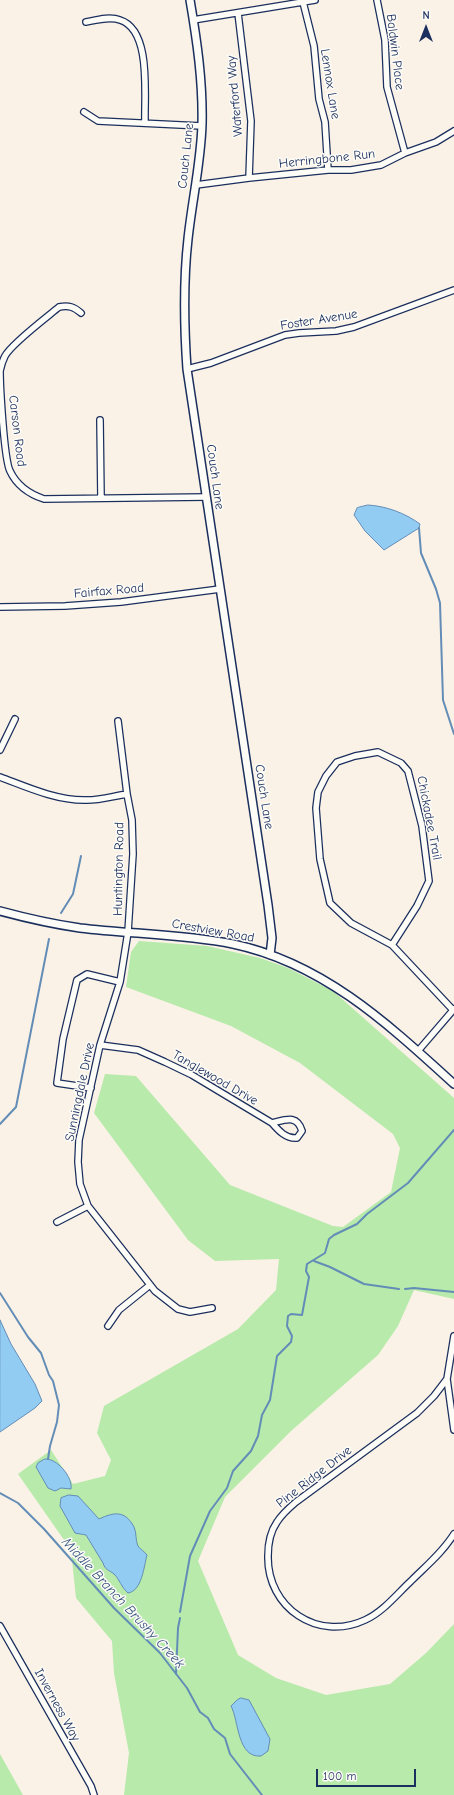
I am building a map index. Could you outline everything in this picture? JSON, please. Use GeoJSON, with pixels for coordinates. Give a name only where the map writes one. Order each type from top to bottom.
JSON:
{"type":"FeatureCollection","features":[{"type":"Feature","properties":{"kind":"street","name":"Couch Lane"},"geometry":{"type":"LineString","coordinates":[[190,0],[199,55],[202,126],[185,266],[184,321],[187,369],[268,905],[272,938],[270,955]]}},
{"type":"Feature","properties":{"kind":"street"},"geometry":{"type":"LineString","coordinates":[[193,20],[315,0]]}},
{"type":"Feature","properties":{"kind":"street","name":"Baldwin Place"},"geometry":{"type":"LineString","coordinates":[[377,0],[385,40],[387,87],[405,153]]}},
{"type":"Feature","properties":{"kind":"street","name":"Lennox Lane"},"geometry":{"type":"LineString","coordinates":[[303,2],[314,46],[319,99],[325,122],[328,170]]}},
{"type":"Feature","properties":{"kind":"street","name":"Waterford Way"},"geometry":{"type":"LineString","coordinates":[[238,12],[251,121],[248,178]]}},
{"type":"Feature","properties":{"kind":"street"},"geometry":{"type":"LineString","coordinates":[[86,22],[108,19],[120,20],[132,27],[139,38],[144,64],[145,123]]}},
{"type":"Feature","properties":{"kind":"street"},"geometry":{"type":"LineString","coordinates":[[84,112],[98,121],[202,126]]}},
{"type":"Feature","properties":{"kind":"street","name":"Herringbone Run"},"geometry":{"type":"LineString","coordinates":[[196,185],[328,170],[351,170],[381,165],[405,153],[436,142],[454,131]]}},
{"type":"Feature","properties":{"kind":"street","name":"Foster Avenue"},"geometry":{"type":"LineString","coordinates":[[187,369],[211,363],[285,335],[336,331],[354,327],[454,290]]}},
{"type":"Feature","properties":{"kind":"street","name":"Carson Road"},"geometry":{"type":"LineString","coordinates":[[81,313],[74,307],[66,305],[59,307],[16,343],[5,355],[0,371],[4,435],[9,470],[18,485],[32,495],[44,499],[76,500],[101,498],[206,497]]}},
{"type":"Feature","properties":{"kind":"street"},"geometry":{"type":"LineString","coordinates":[[100,420],[101,498]]}},
{"type":"Feature","properties":{"kind":"street","name":"Fairfax Road"},"geometry":{"type":"LineString","coordinates":[[0,607],[65,606],[121,602],[220,589]]}},
{"type":"Feature","properties":{"kind":"street"},"geometry":{"type":"LineString","coordinates":[[0,750],[15,719]]}},
{"type":"Feature","properties":{"kind":"street","name":"Huntington Road"},"geometry":{"type":"LineString","coordinates":[[118,721],[127,794],[132,820],[133,854],[128,932]]}},
{"type":"Feature","properties":{"kind":"street","name":"Chickadee Trail"},"geometry":{"type":"LineString","coordinates":[[392,945],[417,906],[429,881],[422,826],[408,771],[401,763],[378,752],[355,756],[337,762],[326,776],[318,792],[316,808],[320,859],[330,903],[351,922],[392,945],[453,1010]]}},
{"type":"Feature","properties":{"kind":"street"},"geometry":{"type":"LineString","coordinates":[[0,777],[42,793],[72,800],[86,800],[127,794]]}},
{"type":"Feature","properties":{"kind":"street","name":"Crestview Road"},"geometry":{"type":"LineString","coordinates":[[0,911],[42,922],[80,928],[210,941],[254,949],[270,955],[322,978],[361,1004],[418,1051],[454,1084]]}},
{"type":"Feature","properties":{"kind":"street","name":"Sunningdale Drive"},"geometry":{"type":"LineString","coordinates":[[128,932],[120,982],[100,1045],[79,1140],[78,1162],[80,1184],[88,1206],[150,1285],[167,1302],[178,1309],[190,1312],[212,1308]]}},
{"type":"Feature","properties":{"kind":"street"},"geometry":{"type":"LineString","coordinates":[[91,1088],[56,1083],[63,1039],[77,980],[87,974],[120,982]]}},
{"type":"Feature","properties":{"kind":"street"},"geometry":{"type":"LineString","coordinates":[[418,1051],[453,1010]]}},
{"type":"Feature","properties":{"kind":"street","name":"Tanglewood Drive"},"geometry":{"type":"LineString","coordinates":[[100,1045],[138,1050],[192,1075],[272,1123],[291,1139],[297,1138],[302,1131],[300,1125],[295,1120],[289,1119],[272,1123]]}},
{"type":"Feature","properties":{"kind":"street"},"geometry":{"type":"LineString","coordinates":[[57,1222],[88,1206]]}},
{"type":"Feature","properties":{"kind":"street"},"geometry":{"type":"LineString","coordinates":[[108,1326],[119,1310],[150,1285]]}},
{"type":"Feature","properties":{"kind":"street","name":"Pine Ridge Drive"},"geometry":{"type":"LineString","coordinates":[[454,1336],[447,1379],[454,1430]]}},
{"type":"Feature","properties":{"kind":"street","name":"Pine Ridge Drive"},"geometry":{"type":"LineString","coordinates":[[447,1379],[434,1396],[417,1413],[296,1502],[280,1516],[273,1529],[268,1547],[270,1577],[284,1604],[299,1616],[323,1626],[350,1625],[366,1620],[384,1607],[441,1551],[454,1534]]}},
{"type":"Feature","properties":{"kind":"street","name":"Inverness Way"},"geometry":{"type":"LineString","coordinates":[[0,1626],[91,1786],[94,1795]]}},
{"type":"Feature","properties":{"kind":"green space"},"geometry":{"type":"Polygon","coordinates":[[[139,941],[207,946],[260,958],[288,968],[333,991],[454,1098],[454,1299],[414,1290],[398,1326],[378,1355],[291,1431],[225,1497],[198,1561],[238,1655],[276,1678],[326,1695],[390,1684],[426,1653],[454,1624],[454,1795],[124,1795],[129,1753],[114,1673],[112,1641],[76,1598],[71,1550],[18,1474],[51,1450],[73,1484],[105,1476],[111,1460],[97,1433],[104,1406],[238,1329],[276,1290],[279,1259],[215,1261],[188,1240],[94,1113],[105,1074],[136,1076],[230,1185],[333,1226],[343,1227],[391,1192],[400,1148],[393,1134],[300,1063],[231,1026],[126,987],[131,952],[139,941]]]}},
{"type":"Feature","properties":{"kind":"green space"},"geometry":{"type":"Polygon","coordinates":[[[0,1754],[23,1795],[0,1795],[0,1754]]]}},
{"type":"Feature","properties":{"kind":"water"},"geometry":{"type":"Polygon","coordinates":[[[368,505],[382,507],[402,513],[420,524],[419,528],[384,550],[365,531],[354,515],[357,508],[368,505]]]}},
{"type":"Feature","properties":{"kind":"water"},"geometry":{"type":"Polygon","coordinates":[[[0,1320],[11,1344],[35,1384],[42,1401],[35,1408],[0,1432],[0,1320]]]}},
{"type":"Feature","properties":{"kind":"water"},"geometry":{"type":"Polygon","coordinates":[[[45,1459],[54,1462],[63,1469],[71,1484],[71,1489],[61,1488],[55,1491],[48,1488],[36,1467],[38,1463],[45,1459]]]}},
{"type":"Feature","properties":{"kind":"water"},"geometry":{"type":"Polygon","coordinates":[[[69,1495],[78,1496],[99,1519],[114,1514],[119,1514],[131,1521],[135,1529],[138,1546],[147,1555],[142,1577],[133,1591],[128,1593],[114,1574],[107,1570],[86,1535],[75,1533],[60,1506],[61,1498],[69,1495]]]}},
{"type":"Feature","properties":{"kind":"water"},"geometry":{"type":"Polygon","coordinates":[[[241,1698],[249,1700],[270,1739],[268,1751],[261,1756],[253,1755],[247,1751],[240,1737],[231,1706],[241,1698]]]}},
{"type":"Feature","properties":{"kind":"waterway"},"geometry":{"type":"LineString","coordinates":[[419,528],[421,553],[436,589],[440,603],[443,700],[454,734]]}},
{"type":"Feature","properties":{"kind":"waterway"},"geometry":{"type":"LineString","coordinates":[[61,913],[73,894],[81,856]]}},
{"type":"Feature","properties":{"kind":"waterway"},"geometry":{"type":"LineString","coordinates":[[0,1124],[16,1107],[49,939]]}},
{"type":"Feature","properties":{"kind":"waterway"},"geometry":{"type":"LineString","coordinates":[[180,1612],[190,1556],[210,1511],[227,1488],[233,1471],[251,1451],[258,1436],[262,1415],[270,1400],[277,1356],[291,1342],[292,1336],[287,1326],[288,1316],[291,1314],[302,1315],[309,1277],[306,1271],[307,1264],[325,1253],[329,1239],[357,1224],[367,1214],[408,1183],[454,1130]]}},
{"type":"Feature","properties":{"kind":"waterway"},"geometry":{"type":"LineString","coordinates":[[314,1261],[330,1267],[364,1284],[399,1289]]}},
{"type":"Feature","properties":{"kind":"waterway"},"geometry":{"type":"LineString","coordinates":[[405,1289],[414,1288],[454,1292]]}},
{"type":"Feature","properties":{"kind":"waterway"},"geometry":{"type":"LineString","coordinates":[[0,1293],[28,1337],[41,1353],[49,1375],[53,1381],[59,1405],[57,1422],[48,1459]]}},
{"type":"Feature","properties":{"kind":"waterway","name":"Middle Branch Brushy Creek"},"geometry":{"type":"LineString","coordinates":[[0,1493],[18,1503],[44,1529],[114,1608],[160,1653],[187,1688],[200,1712],[208,1718],[214,1729],[225,1738],[230,1754],[262,1795]]}},
{"type":"Feature","properties":{"kind":"waterway"},"geometry":{"type":"LineString","coordinates":[[176,1674],[178,1628],[180,1618]]}}]}
